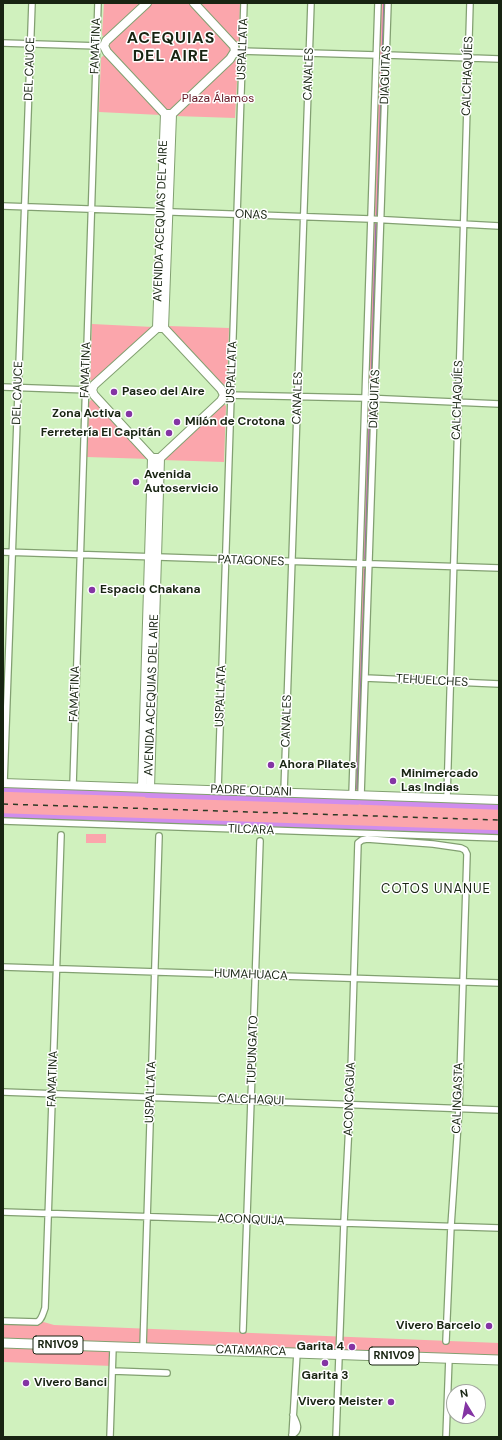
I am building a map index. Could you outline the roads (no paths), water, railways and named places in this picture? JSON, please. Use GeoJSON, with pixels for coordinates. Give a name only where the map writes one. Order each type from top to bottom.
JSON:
{"type":"FeatureCollection","features":[{"type":"Feature","properties":{"kind":"main road","name":"CATAMARCA"},"geometry":{"type":"LineString","coordinates":[[3,1343],[499,1360]]}},
{"type":"Feature","properties":{"kind":"street","name":"DEL CAUCE"},"geometry":{"type":"LineString","coordinates":[[4,783],[32,3]]}},
{"type":"Feature","properties":{"kind":"street","name":"FAMATINA"},"geometry":{"type":"LineString","coordinates":[[73,785],[80,555],[88,390],[91,209],[100,46],[98,3]]}},
{"type":"Feature","properties":{"kind":"street"},"geometry":{"type":"LineString","coordinates":[[100,46],[147,3]]}},
{"type":"Feature","properties":{"kind":"street"},"geometry":{"type":"LineString","coordinates":[[194,3],[239,51]]}},
{"type":"Feature","properties":{"kind":"street","name":"USPALLATA"},"geometry":{"type":"LineString","coordinates":[[218,790],[228,395],[237,214],[239,51],[244,3]]}},
{"type":"Feature","properties":{"kind":"street","name":"CANALES"},"geometry":{"type":"LineString","coordinates":[[284,792],[312,3]]}},
{"type":"Feature","properties":{"kind":"street","name":"DIAGUITAS"},"geometry":{"type":"LineString","coordinates":[[352,794],[378,3]]}},
{"type":"Feature","properties":{"kind":"street","name":"DIAGUITAS"},"geometry":{"type":"LineString","coordinates":[[361,795],[388,3]]}},
{"type":"Feature","properties":{"kind":"street","name":"CALCHAQUÍES"},"geometry":{"type":"LineString","coordinates":[[447,798],[470,3]]}},
{"type":"Feature","properties":{"kind":"street"},"geometry":{"type":"LineString","coordinates":[[3,43],[100,46],[168,114],[239,51],[376,55]]}},
{"type":"Feature","properties":{"kind":"street"},"geometry":{"type":"LineString","coordinates":[[387,55],[499,59]]}},
{"type":"Feature","properties":{"kind":"street","name":"AVENIDA ACEQUIAS DEL AIRE"},"geometry":{"type":"LineString","coordinates":[[161,328],[168,114]]}},
{"type":"Feature","properties":{"kind":"street","name":"ONAS"},"geometry":{"type":"LineString","coordinates":[[3,206],[370,219],[499,226]]}},
{"type":"Feature","properties":{"kind":"street"},"geometry":{"type":"LineString","coordinates":[[88,390],[161,328],[228,395]]}},
{"type":"Feature","properties":{"kind":"street"},"geometry":{"type":"LineString","coordinates":[[3,387],[88,390],[156,458],[228,395],[364,398],[499,404]]}},
{"type":"Feature","properties":{"kind":"street","name":"AVENIDA ACEQUIAS DEL AIRE"},"geometry":{"type":"LineString","coordinates":[[146,787],[156,458]]}},
{"type":"Feature","properties":{"kind":"street","name":"PATAGONES"},"geometry":{"type":"LineString","coordinates":[[3,552],[499,568]]}},
{"type":"Feature","properties":{"kind":"street","name":"TEHUELCHES"},"geometry":{"type":"LineString","coordinates":[[365,678],[499,684]]}},
{"type":"Feature","properties":{"kind":"street","name":"PADRE OLDANI"},"geometry":{"type":"LineString","coordinates":[[4,783],[499,800]]}},
{"type":"Feature","properties":{"kind":"street","name":"TILCARA"},"geometry":{"type":"LineString","coordinates":[[3,821],[499,838]]}},
{"type":"Feature","properties":{"kind":"street","name":"FAMATINA"},"geometry":{"type":"LineString","coordinates":[[3,1321],[40,1321],[45,1308],[61,835]]}},
{"type":"Feature","properties":{"kind":"street","name":"USPALLATA"},"geometry":{"type":"LineString","coordinates":[[143,1348],[159,836]]}},
{"type":"Feature","properties":{"kind":"street","name":"CALINGASTA"},"geometry":{"type":"LineString","coordinates":[[358,843],[367,839],[433,844],[461,848],[465,850],[467,854],[459,1109],[451,1226],[446,1341]]}},
{"type":"Feature","properties":{"kind":"street","name":"TUPUNGATO"},"geometry":{"type":"LineString","coordinates":[[243,1330],[260,841]]}},
{"type":"Feature","properties":{"kind":"street","name":"ACONCAGUA"},"geometry":{"type":"LineString","coordinates":[[336,1437],[350,1104],[358,843]]}},
{"type":"Feature","properties":{"kind":"street","name":"HUMAHUACA"},"geometry":{"type":"LineString","coordinates":[[3,967],[499,983]]}},
{"type":"Feature","properties":{"kind":"street","name":"CALCHAQUI"},"geometry":{"type":"LineString","coordinates":[[3,1092],[499,1110]]}},
{"type":"Feature","properties":{"kind":"street","name":"ACONQUIJA"},"geometry":{"type":"LineString","coordinates":[[3,1212],[499,1228]]}},
{"type":"Feature","properties":{"kind":"street"},"geometry":{"type":"LineString","coordinates":[[110,1437],[113,1347]]}},
{"type":"Feature","properties":{"kind":"street"},"geometry":{"type":"LineString","coordinates":[[292,1436],[296,1353]]}},
{"type":"Feature","properties":{"kind":"street"},"geometry":{"type":"LineString","coordinates":[[446,1437],[449,1358]]}},
{"type":"Feature","properties":{"kind":"street"},"geometry":{"type":"LineString","coordinates":[[112,1371],[167,1373]]}},
{"type":"Feature","properties":{"kind":"waterway"},"geometry":{"type":"LineString","coordinates":[[377,215],[384,3]]}},
{"type":"Feature","properties":{"kind":"waterway"},"geometry":{"type":"LineString","coordinates":[[371,395],[376,224]]}},
{"type":"Feature","properties":{"kind":"waterway"},"geometry":{"type":"LineString","coordinates":[[365,559],[370,405]]}},
{"type":"Feature","properties":{"kind":"waterway"},"geometry":{"type":"LineString","coordinates":[[357,789],[365,569]]}},
{"type":"Feature","properties":{"kind":"waterway"},"geometry":{"type":"LineString","coordinates":[[3,789],[144,794]]}},
{"type":"Feature","properties":{"kind":"waterway"},"geometry":{"type":"LineString","coordinates":[[147,795],[358,802]]}},
{"type":"Feature","properties":{"kind":"waterway"},"geometry":{"type":"LineString","coordinates":[[362,802],[499,807]]}},
{"type":"Feature","properties":{"kind":"waterway"},"geometry":{"type":"LineString","coordinates":[[3,816],[499,833]]}},
{"type":"Feature","properties":{"kind":"railway"},"geometry":{"type":"LineString","coordinates":[[3,804],[499,820]]}},
{"type":"Feature","properties":{"kind":"place","name":"Paseo del Aire"},"geometry":{"type":"Point","coordinates":[114,392]}},
{"type":"Feature","properties":{"kind":"place","name":"Zona Activa"},"geometry":{"type":"Point","coordinates":[129,414]}},
{"type":"Feature","properties":{"kind":"place","name":"Milón de Crotona"},"geometry":{"type":"Point","coordinates":[177,422]}},
{"type":"Feature","properties":{"kind":"place","name":"Ferretería El Capitán"},"geometry":{"type":"Point","coordinates":[169,433]}},
{"type":"Feature","properties":{"kind":"place","name":"Avenida Autoservicio"},"geometry":{"type":"Point","coordinates":[136,482]}},
{"type":"Feature","properties":{"kind":"place","name":"Espacio Chakana"},"geometry":{"type":"Point","coordinates":[92,590]}},
{"type":"Feature","properties":{"kind":"place","name":"Ahora Pilates"},"geometry":{"type":"Point","coordinates":[271,765]}},
{"type":"Feature","properties":{"kind":"place","name":"Minimercado Las Indias"},"geometry":{"type":"Point","coordinates":[393,781]}},
{"type":"Feature","properties":{"kind":"place","name":"Vivero Barcelo"},"geometry":{"type":"Point","coordinates":[489,1326]}},
{"type":"Feature","properties":{"kind":"place","name":"Garita 4"},"geometry":{"type":"Point","coordinates":[352,1347]}},
{"type":"Feature","properties":{"kind":"place","name":"Garita 3"},"geometry":{"type":"Point","coordinates":[325,1363]}},
{"type":"Feature","properties":{"kind":"place","name":"Vivero Banci"},"geometry":{"type":"Point","coordinates":[26,1383]}},
{"type":"Feature","properties":{"kind":"place","name":"Vivero Meister"},"geometry":{"type":"Point","coordinates":[391,1402]}},
{"type":"Feature","properties":{"kind":"district","name":"ACEQUIAS DEL AIRE"},"geometry":{"type":"Point","coordinates":[171,48]}},
{"type":"Feature","properties":{"kind":"district","name":"COTOS UNANUE"},"geometry":{"type":"Point","coordinates":[436,890]}},
{"type":"Feature","properties":{"kind":"park label","name":"Plaza Álamos"},"geometry":{"type":"Point","coordinates":[218,99]}}]}
